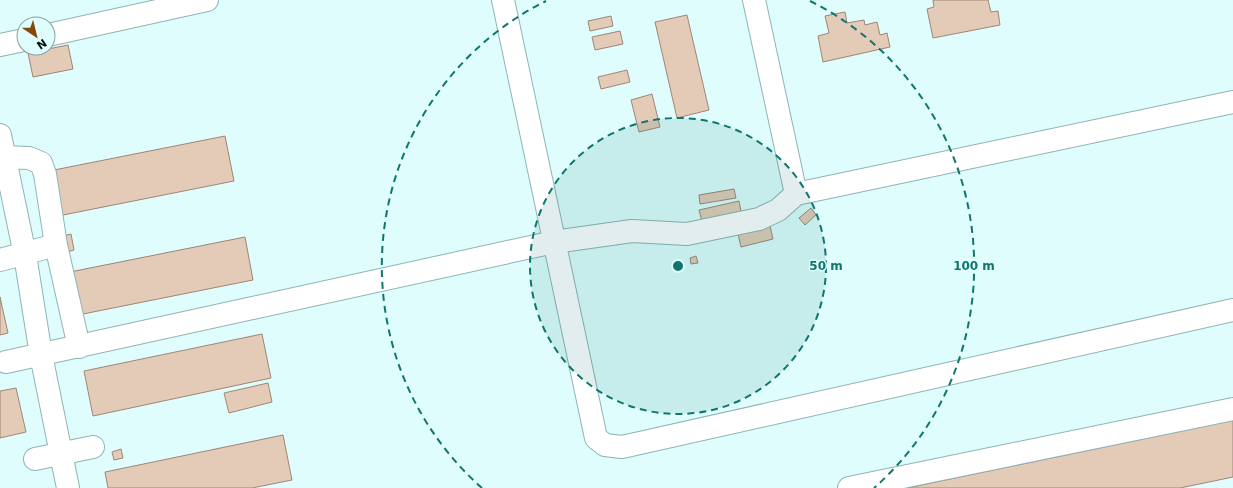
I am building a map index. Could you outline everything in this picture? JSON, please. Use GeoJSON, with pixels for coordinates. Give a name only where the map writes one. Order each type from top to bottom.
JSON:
{"type":"FeatureCollection","features":[{"type":"Feature","properties":{"kind":"lane"},"geometry":{"type":"LineString","coordinates":[[56,33],[207,0]]}},
{"type":"Feature","properties":{"kind":"lane"},"geometry":{"type":"LineString","coordinates":[[503,0],[596,438],[604,445],[622,447],[1233,310]]}},
{"type":"Feature","properties":{"kind":"lane"},"geometry":{"type":"LineString","coordinates":[[759,1],[796,194]]}},
{"type":"Feature","properties":{"kind":"lane"},"geometry":{"type":"LineString","coordinates":[[0,46],[16,42]]}},
{"type":"Feature","properties":{"kind":"lane"},"geometry":{"type":"LineString","coordinates":[[6,362],[554,242],[632,231],[687,234],[759,219],[778,210],[796,194],[1233,102]]}},
{"type":"Feature","properties":{"kind":"lane"},"geometry":{"type":"LineString","coordinates":[[0,135],[25,255],[41,355],[68,488]]}},
{"type":"Feature","properties":{"kind":"lane"},"geometry":{"type":"LineString","coordinates":[[5,157],[29,158],[41,163],[45,174],[56,245],[79,347]]}},
{"type":"Feature","properties":{"kind":"lane"},"geometry":{"type":"LineString","coordinates":[[0,260],[25,255],[56,245]]}},
{"type":"Feature","properties":{"kind":"lane"},"geometry":{"type":"LineString","coordinates":[[849,488],[1233,409]]}},
{"type":"Feature","properties":{"kind":"lane"},"geometry":{"type":"LineString","coordinates":[[35,459],[93,447]]}},
{"type":"Feature","properties":{"kind":"building"},"geometry":{"type":"Polygon","coordinates":[[[933,0],[988,0],[991,12],[998,11],[1000,25],[933,38],[927,9],[934,7],[933,0]]]}},
{"type":"Feature","properties":{"kind":"building"},"geometry":{"type":"Polygon","coordinates":[[[845,12],[847,23],[864,20],[865,25],[877,22],[880,35],[887,33],[890,47],[823,62],[818,36],[829,33],[825,16],[845,12]]]}},
{"type":"Feature","properties":{"kind":"building"},"geometry":{"type":"Polygon","coordinates":[[[687,15],[709,110],[677,118],[655,22],[687,15]]]}},
{"type":"Feature","properties":{"kind":"building"},"geometry":{"type":"Polygon","coordinates":[[[611,16],[613,26],[590,31],[588,21],[611,16]]]}},
{"type":"Feature","properties":{"kind":"building"},"geometry":{"type":"Polygon","coordinates":[[[620,31],[623,44],[595,50],[592,37],[620,31]]]}},
{"type":"Feature","properties":{"kind":"building"},"geometry":{"type":"Polygon","coordinates":[[[68,45],[73,69],[33,77],[29,56],[56,56],[56,47],[68,45]]]}},
{"type":"Feature","properties":{"kind":"building"},"geometry":{"type":"Polygon","coordinates":[[[627,70],[630,82],[601,89],[598,77],[627,70]]]}},
{"type":"Feature","properties":{"kind":"building"},"geometry":{"type":"Polygon","coordinates":[[[652,94],[660,127],[639,132],[631,100],[652,94]]]}},
{"type":"Feature","properties":{"kind":"building"},"geometry":{"type":"Polygon","coordinates":[[[225,136],[234,181],[58,216],[49,171],[225,136]]]}},
{"type":"Feature","properties":{"kind":"building"},"geometry":{"type":"Polygon","coordinates":[[[734,189],[736,198],[700,204],[699,195],[734,189]]]}},
{"type":"Feature","properties":{"kind":"building"},"geometry":{"type":"Polygon","coordinates":[[[739,201],[742,216],[703,225],[699,210],[739,201]]]}},
{"type":"Feature","properties":{"kind":"building"},"geometry":{"type":"Polygon","coordinates":[[[811,208],[816,215],[805,225],[799,218],[811,208]]]}},
{"type":"Feature","properties":{"kind":"building"},"geometry":{"type":"Polygon","coordinates":[[[770,226],[773,239],[741,247],[738,234],[770,226]]]}},
{"type":"Feature","properties":{"kind":"building"},"geometry":{"type":"Polygon","coordinates":[[[71,234],[74,250],[67,252],[63,236],[71,234]]]}},
{"type":"Feature","properties":{"kind":"building"},"geometry":{"type":"Polygon","coordinates":[[[245,237],[253,280],[78,315],[70,272],[245,237]]]}},
{"type":"Feature","properties":{"kind":"building"},"geometry":{"type":"Polygon","coordinates":[[[696,256],[698,263],[691,264],[690,258],[696,256]]]}},
{"type":"Feature","properties":{"kind":"building"},"geometry":{"type":"Polygon","coordinates":[[[0,297],[8,333],[0,335],[0,297]]]}},
{"type":"Feature","properties":{"kind":"building"},"geometry":{"type":"Polygon","coordinates":[[[262,334],[271,378],[93,416],[84,371],[262,334]]]}},
{"type":"Feature","properties":{"kind":"building"},"geometry":{"type":"Polygon","coordinates":[[[268,383],[272,402],[229,413],[224,393],[268,383]]]}},
{"type":"Feature","properties":{"kind":"building"},"geometry":{"type":"Polygon","coordinates":[[[16,388],[26,432],[0,438],[0,391],[16,388]]]}},
{"type":"Feature","properties":{"kind":"building"},"geometry":{"type":"Polygon","coordinates":[[[1233,420],[1233,477],[1180,488],[907,488],[1233,420]]]}},
{"type":"Feature","properties":{"kind":"building"},"geometry":{"type":"Polygon","coordinates":[[[283,435],[292,480],[252,488],[108,488],[105,472],[283,435]]]}},
{"type":"Feature","properties":{"kind":"building"},"geometry":{"type":"Polygon","coordinates":[[[121,449],[123,458],[114,460],[112,452],[121,449]]]}}]}
